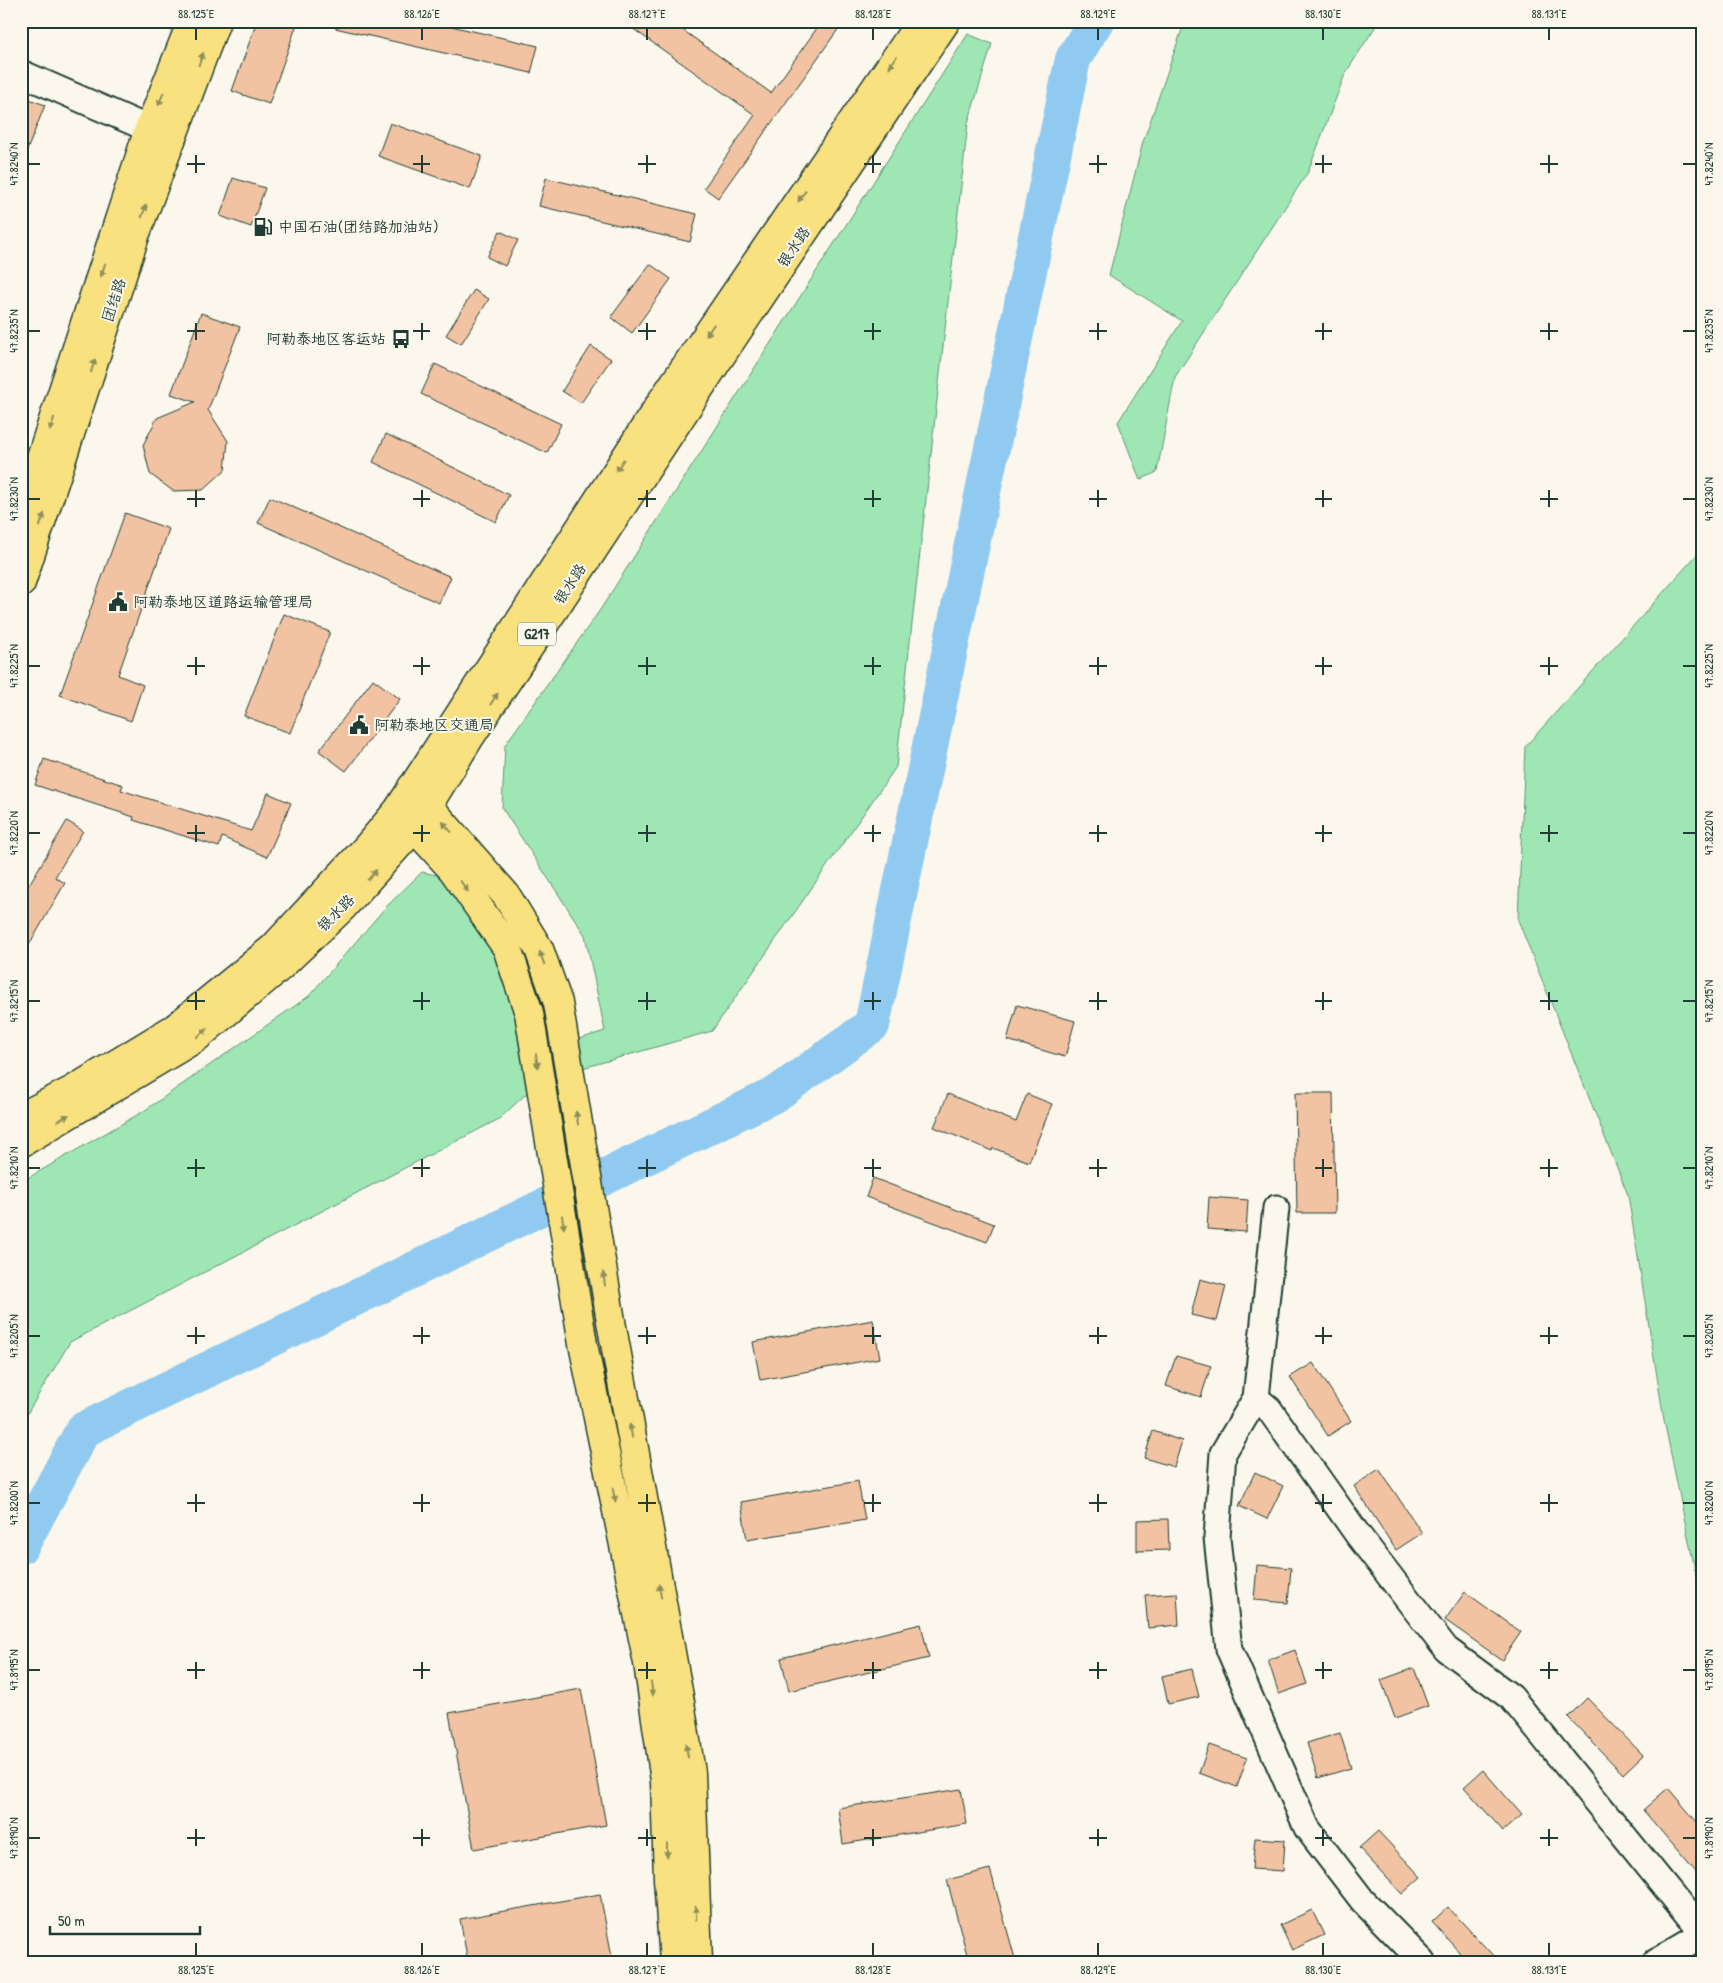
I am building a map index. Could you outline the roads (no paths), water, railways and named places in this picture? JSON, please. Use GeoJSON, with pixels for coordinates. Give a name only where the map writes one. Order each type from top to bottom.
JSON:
{"type":"FeatureCollection","features":[{"type":"Feature","properties":{"kind":"main road","name":"团结路"},"geometry":{"type":"LineString","coordinates":[[21,583],[136,233],[192,21]]}},
{"type":"Feature","properties":{"kind":"main road","name":"团结路"},"geometry":{"type":"LineString","coordinates":[[21,518],[161,133],[216,21]]}},
{"type":"Feature","properties":{"kind":"main road","name":"银水路"},"geometry":{"type":"LineString","coordinates":[[21,1117],[73,1090],[175,1028],[265,954],[367,847],[413,808],[662,401],[921,21]]}},
{"type":"Feature","properties":{"kind":"main road","name":"银水路"},"geometry":{"type":"LineString","coordinates":[[21,1143],[196,1038],[280,967],[336,914],[413,808],[470,737],[715,364],[946,21]]}},
{"type":"Feature","properties":{"kind":"main road"},"geometry":{"type":"LineString","coordinates":[[413,808],[506,895],[539,949],[558,1004],[612,1327],[691,1773],[698,1962]]}},
{"type":"Feature","properties":{"kind":"main road"},"geometry":{"type":"LineString","coordinates":[[413,808],[452,870],[507,948],[529,1013],[583,1344],[648,1663],[665,1781],[668,1879],[674,1962]]}},
{"type":"Feature","properties":{"kind":"street"},"geometry":{"type":"LineString","coordinates":[[21,73],[161,133]]}},
{"type":"Feature","properties":{"kind":"street"},"geometry":{"type":"LineString","coordinates":[[1276,1208],[1256,1398],[1223,1453],[1217,1538],[1229,1649],[1307,1828],[1363,1901],[1423,1962]]}},
{"type":"Feature","properties":{"kind":"street"},"geometry":{"type":"LineString","coordinates":[[1256,1398],[1269,1409],[1358,1535],[1446,1649],[1511,1697],[1702,1934],[1672,1958]]}},
{"type":"Feature","properties":{"kind":"waterway"},"geometry":{"type":"LineString","coordinates":[[21,1546],[83,1430],[776,1094],[872,1025],[1073,59],[1096,21]]}},
{"type":"Feature","properties":{"kind":"place","name":"中国石油(团结路加油站)"},"geometry":{"type":"Point","coordinates":[263,227]}},
{"type":"Feature","properties":{"kind":"place","name":"阿勒泰地区客运站"},"geometry":{"type":"Point","coordinates":[401,339]}},
{"type":"Feature","properties":{"kind":"place","name":"阿勒泰地区道路运输管理局"},"geometry":{"type":"Point","coordinates":[118,602]}},
{"type":"Feature","properties":{"kind":"place","name":"阿勒泰地区交通局"},"geometry":{"type":"Point","coordinates":[359,725]}}]}
